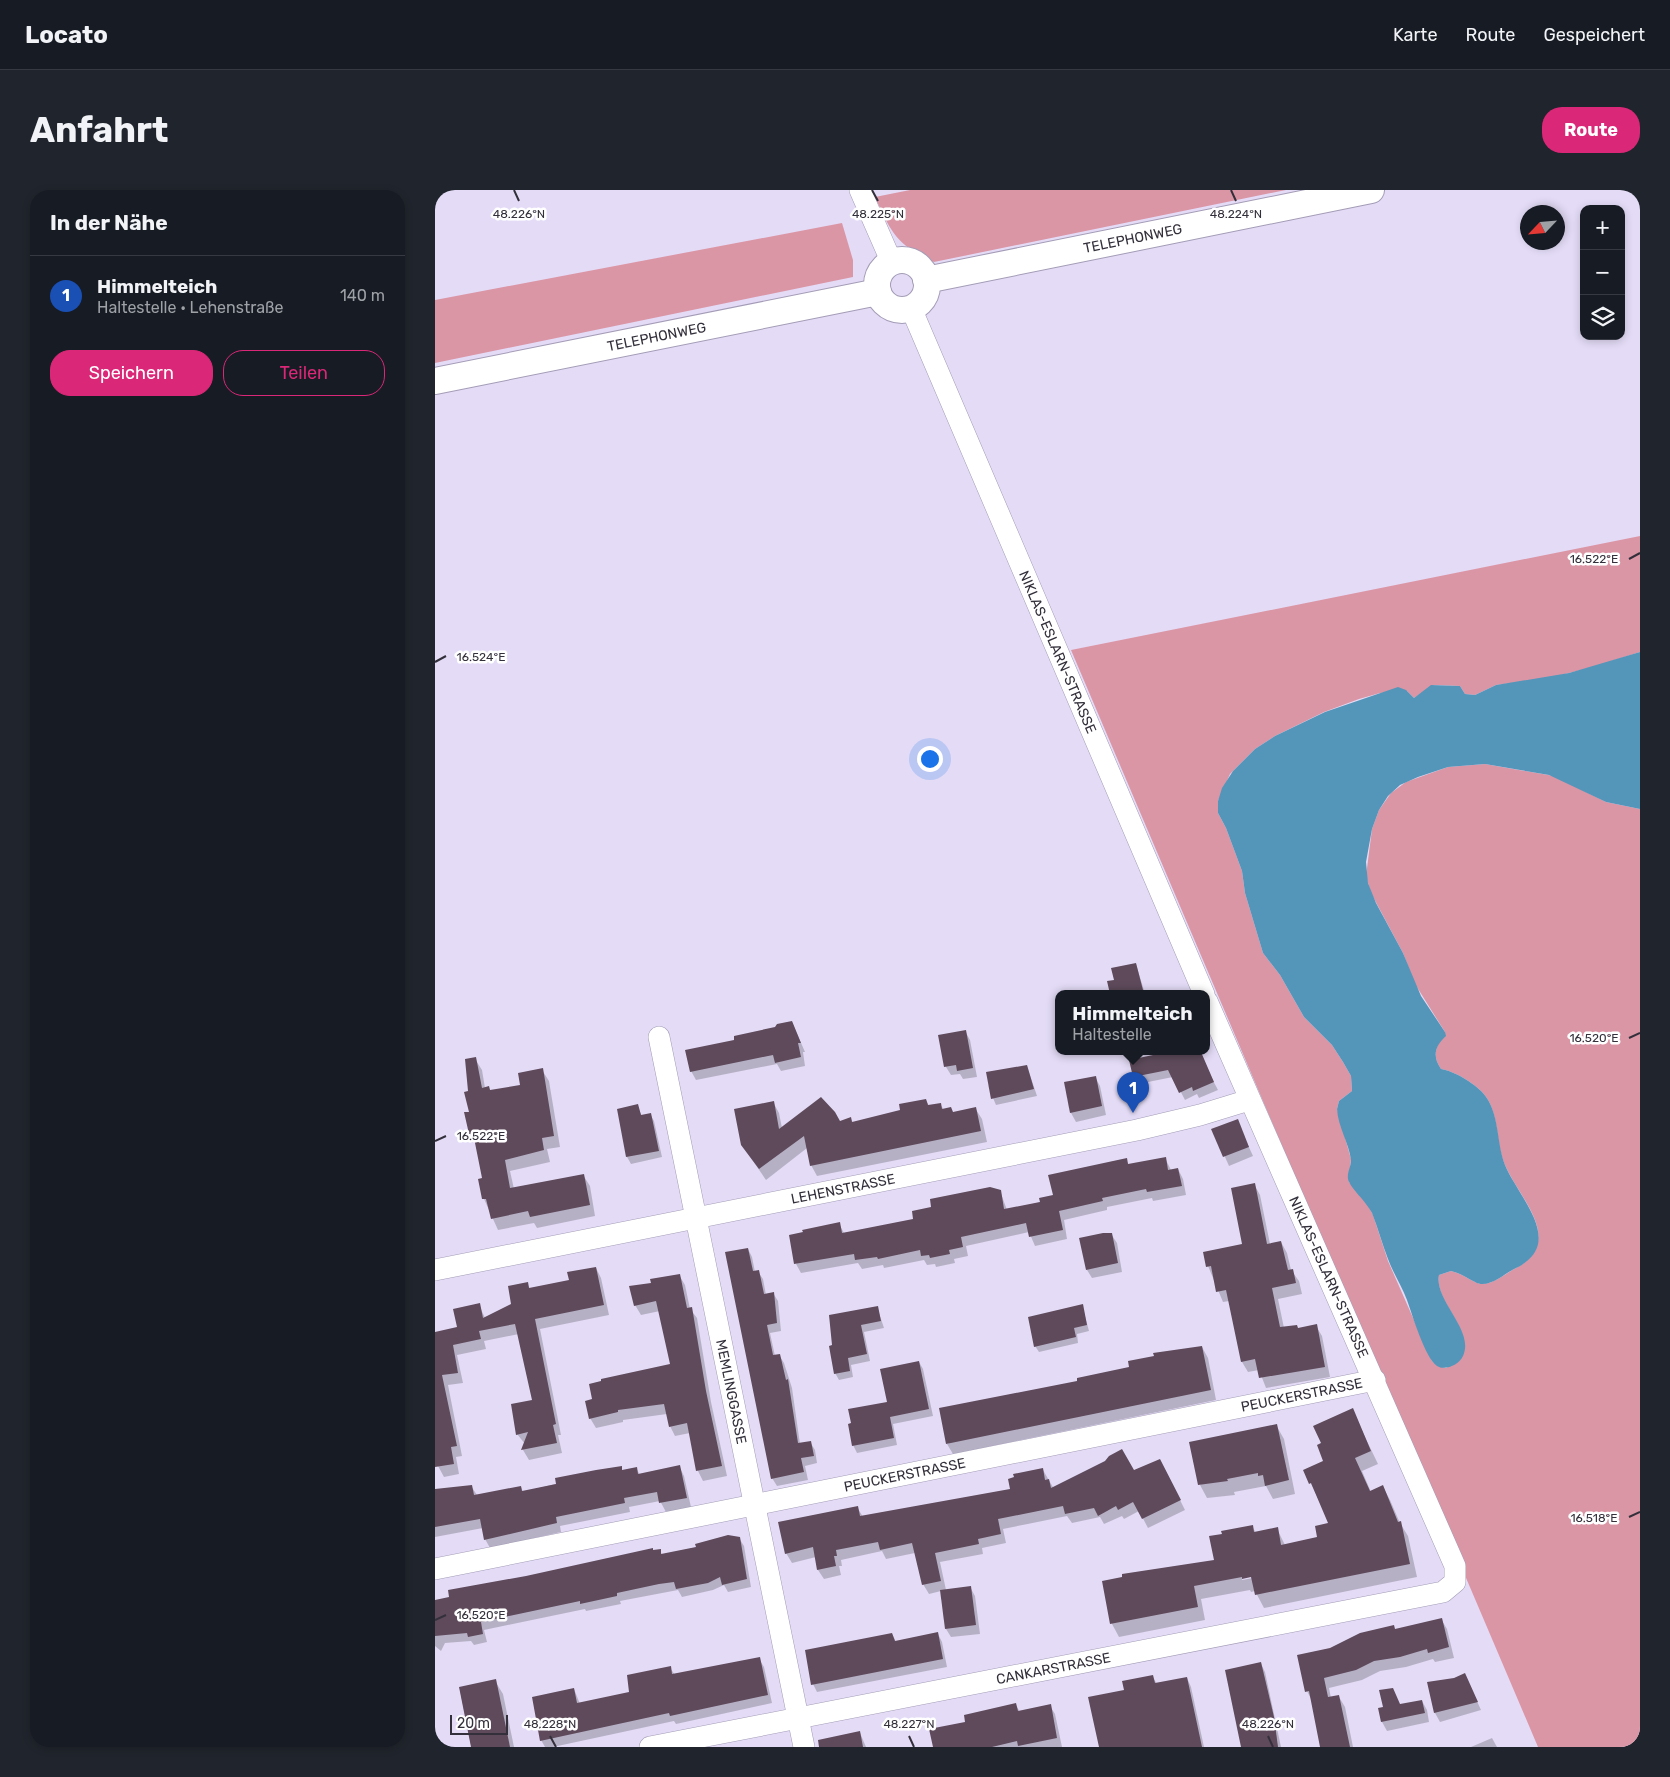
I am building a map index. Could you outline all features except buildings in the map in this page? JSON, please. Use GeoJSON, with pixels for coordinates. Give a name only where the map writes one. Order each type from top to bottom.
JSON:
{"type":"FeatureCollection","features":[{"type":"Feature","properties":{"kind":"street"},"geometry":{"type":"LineString","coordinates":[[860,190],[891,262]]}},
{"type":"Feature","properties":{"kind":"street","name":"TELEPHONWEG"},"geometry":{"type":"LineString","coordinates":[[926,280],[1371,190]]}},
{"type":"Feature","properties":{"kind":"street"},"geometry":{"type":"LineString","coordinates":[[909,261],[917,265],[926,280],[923,298],[911,308],[903,310],[887,305],[878,292],[879,274],[891,262],[909,261]]}},
{"type":"Feature","properties":{"kind":"street","name":"TELEPHONWEG"},"geometry":{"type":"LineString","coordinates":[[435,381],[878,292]]}},
{"type":"Feature","properties":{"kind":"street","name":"NIKLAS-ESLARN-STRASSE"},"geometry":{"type":"LineString","coordinates":[[911,308],[1202,990]]}},
{"type":"Feature","properties":{"kind":"street","name":"NIKLAS-ESLARN-STRASSE"},"geometry":{"type":"LineString","coordinates":[[1210,1008],[1249,1100],[1375,1380],[1455,1566],[1455,1582]]}},
{"type":"Feature","properties":{"kind":"street","name":"MEMLINGGASSE"},"geometry":{"type":"LineString","coordinates":[[659,1037],[804,1747]]}},
{"type":"Feature","properties":{"kind":"street","name":"LEHENSTRASSE"},"geometry":{"type":"LineString","coordinates":[[435,1270],[1137,1130],[1200,1116],[1249,1100]]}},
{"type":"Feature","properties":{"kind":"street","name":"PEUCKERSTRASSE"},"geometry":{"type":"LineString","coordinates":[[435,1568],[1375,1380]]}},
{"type":"Feature","properties":{"kind":"street","name":"CANKARSTRASSE"},"geometry":{"type":"LineString","coordinates":[[650,1747],[1443,1592],[1455,1582]]}},
{"type":"Feature","properties":{"kind":"shaded area"},"geometry":{"type":"Polygon","coordinates":[[[910,190],[1286,190],[934,262],[921,256],[897,237],[875,197],[910,190]]]}},
{"type":"Feature","properties":{"kind":"shaded area"},"geometry":{"type":"Polygon","coordinates":[[[842,223],[853,260],[853,277],[435,363],[435,300],[842,223]]]}},
{"type":"Feature","properties":{"kind":"shaded area"},"geometry":{"type":"Polygon","coordinates":[[[1640,536],[1640,652],[1593,667],[1545,679],[1496,685],[1475,695],[1465,694],[1460,686],[1434,685],[1414,698],[1407,691],[1380,693],[1359,699],[1324,712],[1275,736],[1255,749],[1230,774],[1218,801],[1218,813],[1226,828],[1242,871],[1245,893],[1263,953],[1280,975],[1304,1017],[1332,1045],[1351,1076],[1352,1091],[1339,1101],[1337,1109],[1351,1159],[1349,1182],[1366,1201],[1373,1215],[1388,1261],[1432,1361],[1438,1366],[1446,1368],[1460,1360],[1464,1349],[1464,1339],[1439,1286],[1439,1275],[1451,1271],[1480,1284],[1496,1280],[1530,1257],[1537,1245],[1538,1232],[1535,1219],[1505,1165],[1495,1118],[1488,1101],[1483,1093],[1474,1085],[1458,1075],[1441,1069],[1438,1064],[1436,1050],[1445,1032],[1415,984],[1403,953],[1371,893],[1366,876],[1372,829],[1379,810],[1391,793],[1406,782],[1448,767],[1485,764],[1554,776],[1606,802],[1640,809],[1640,1747],[1538,1747],[1071,650],[1640,536]]]}},
{"type":"Feature","properties":{"kind":"water"},"geometry":{"type":"Polygon","coordinates":[[[1640,652],[1640,809],[1606,802],[1549,775],[1485,764],[1448,767],[1400,785],[1388,796],[1379,810],[1372,829],[1366,862],[1368,883],[1376,903],[1403,953],[1421,996],[1445,1032],[1446,1036],[1437,1047],[1436,1060],[1441,1069],[1458,1075],[1474,1085],[1483,1093],[1488,1101],[1495,1118],[1505,1165],[1535,1219],[1538,1233],[1538,1246],[1531,1258],[1496,1280],[1480,1284],[1451,1271],[1439,1275],[1442,1295],[1464,1336],[1465,1346],[1463,1356],[1458,1362],[1448,1367],[1440,1367],[1432,1361],[1424,1345],[1405,1295],[1388,1259],[1372,1213],[1349,1183],[1348,1174],[1351,1160],[1339,1122],[1337,1109],[1339,1101],[1352,1091],[1351,1076],[1332,1045],[1304,1017],[1280,975],[1263,953],[1245,893],[1242,871],[1226,828],[1218,813],[1218,801],[1222,788],[1233,771],[1255,749],[1275,736],[1325,712],[1398,687],[1406,690],[1414,698],[1431,685],[1460,686],[1465,694],[1475,695],[1496,685],[1569,673],[1640,652]]]}},
{"type":"Feature","properties":{"kind":"place","name":"Himmelteich"},"geometry":{"type":"Point","coordinates":[1133,1113]}}]}
